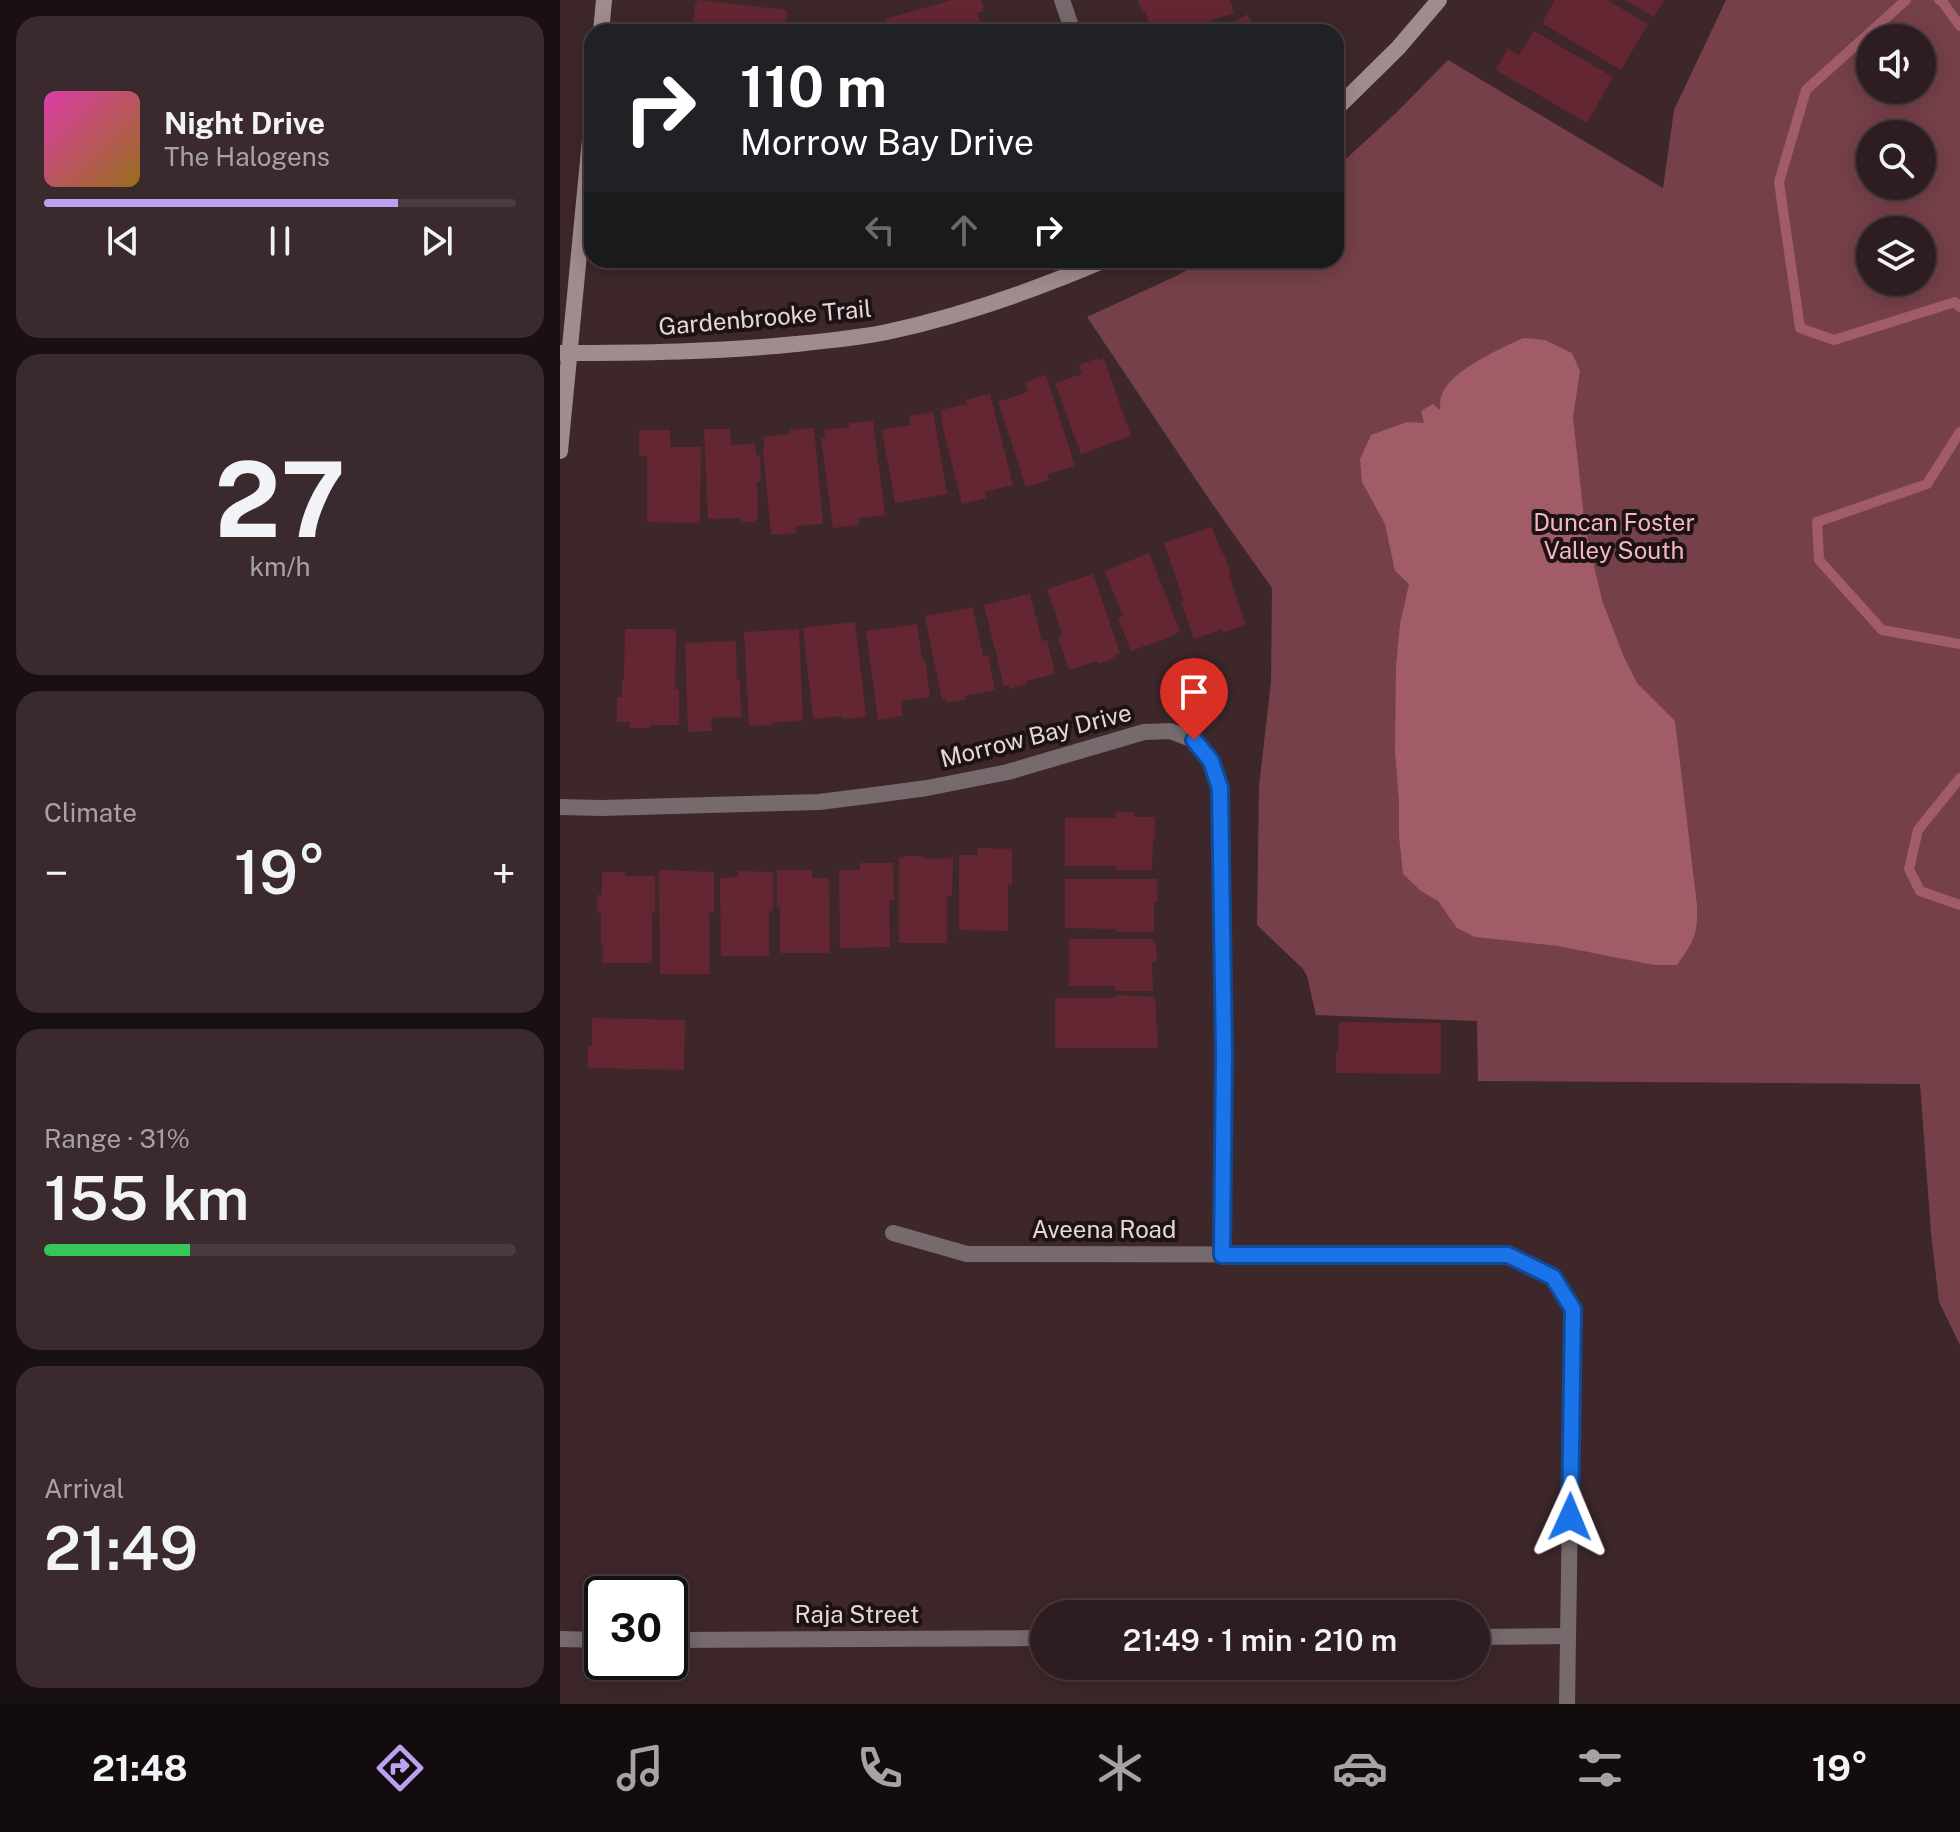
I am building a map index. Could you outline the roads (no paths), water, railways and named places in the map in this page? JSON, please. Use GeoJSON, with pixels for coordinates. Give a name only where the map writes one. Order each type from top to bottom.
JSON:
{"type":"FeatureCollection","features":[{"type":"Feature","properties":{"kind":"street"},"geometry":{"type":"LineString","coordinates":[[602,24],[604,0]]}},
{"type":"Feature","properties":{"kind":"street"},"geometry":{"type":"LineString","coordinates":[[1062,0],[1070,24]]}},
{"type":"Feature","properties":{"kind":"street"},"geometry":{"type":"LineString","coordinates":[[1344,101],[1398,48],[1439,0]]}},
{"type":"Feature","properties":{"kind":"street"},"geometry":{"type":"LineString","coordinates":[[560,451],[565,353],[584,188]]}},
{"type":"Feature","properties":{"kind":"street","name":"Gardenbrooke Trail"},"geometry":{"type":"LineString","coordinates":[[565,353],[735,350],[836,340],[884,332],[966,311],[1085,268]]}},
{"type":"Feature","properties":{"kind":"street","name":"Morrow Bay Drive"},"geometry":{"type":"LineString","coordinates":[[560,807],[819,802],[927,788],[1008,772],[1144,732],[1170,731],[1194,740],[1211,761],[1220,788],[1224,1055],[1222,1255]]}},
{"type":"Feature","properties":{"kind":"street","name":"Aveena Road"},"geometry":{"type":"LineString","coordinates":[[893,1233],[967,1254],[1508,1255],[1553,1277],[1573,1309],[1567,1704]]}},
{"type":"Feature","properties":{"kind":"street"},"geometry":{"type":"LineString","coordinates":[[1490,1637],[1568,1636]]}},
{"type":"Feature","properties":{"kind":"street","name":"Raja Street"},"geometry":{"type":"LineString","coordinates":[[688,1640],[1030,1638]]}},
{"type":"Feature","properties":{"kind":"street"},"geometry":{"type":"LineString","coordinates":[[560,1639],[584,1640]]}},
{"type":"Feature","properties":{"kind":"waterway"},"geometry":{"type":"LineString","coordinates":[[1906,0],[1806,90],[1779,182],[1800,328],[1834,340],[1955,302],[1960,307]]}},
{"type":"Feature","properties":{"kind":"waterway"},"geometry":{"type":"LineString","coordinates":[[1939,0],[1960,26]]}},
{"type":"Feature","properties":{"kind":"waterway"},"geometry":{"type":"LineString","coordinates":[[1960,432],[1927,484],[1817,522],[1819,560],[1882,630],[1960,644]]}},
{"type":"Feature","properties":{"kind":"waterway"},"geometry":{"type":"LineString","coordinates":[[1960,778],[1918,830],[1909,869],[1920,891],[1960,905]]}},
{"type":"Feature","properties":{"kind":"park label","name":"Duncan Foster Valley South"},"geometry":{"type":"Point","coordinates":[1614,537]}}]}
